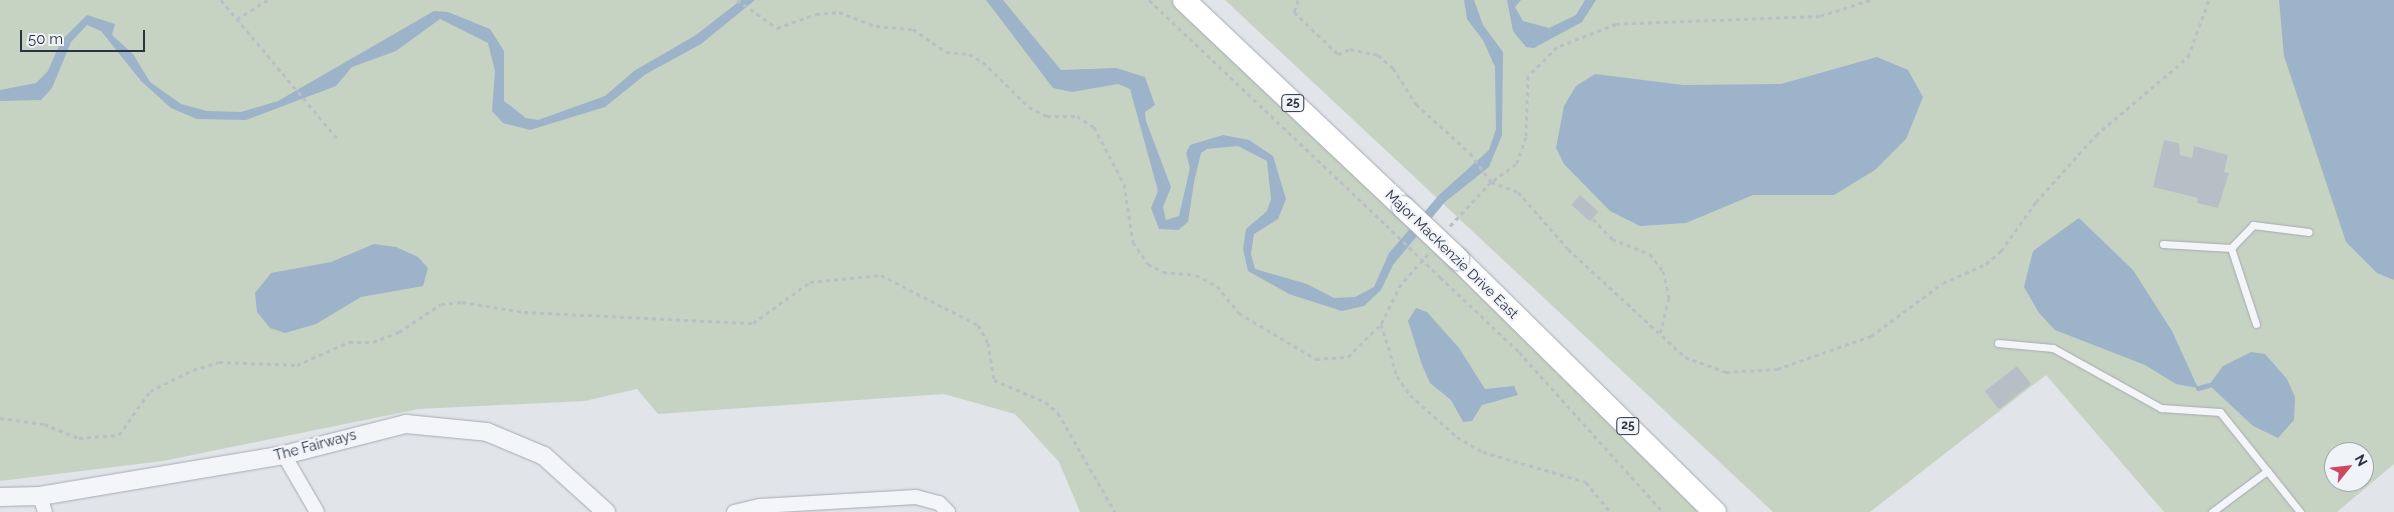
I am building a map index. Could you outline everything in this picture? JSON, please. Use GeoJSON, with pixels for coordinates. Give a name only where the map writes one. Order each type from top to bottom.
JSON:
{"type":"FeatureCollection","features":[{"type":"Feature","properties":{"kind":"main road","name":"Major MacKenzie Drive East"},"geometry":{"type":"LineString","coordinates":[[1184,0],[1458,259],[1716,512]]}},
{"type":"Feature","properties":{"kind":"street","name":"The Fairways"},"geometry":{"type":"LineString","coordinates":[[0,497],[42,504],[284,455],[406,424],[486,432],[544,456],[606,512]]}},
{"type":"Feature","properties":{"kind":"street"},"geometry":{"type":"LineString","coordinates":[[284,455],[317,512]]}},
{"type":"Feature","properties":{"kind":"street"},"geometry":{"type":"LineString","coordinates":[[734,512],[916,497],[939,503],[948,512]]}},
{"type":"Feature","properties":{"kind":"lane"},"geometry":{"type":"LineString","coordinates":[[2163,244],[2231,248],[2253,225],[2309,232]]}},
{"type":"Feature","properties":{"kind":"lane"},"geometry":{"type":"LineString","coordinates":[[2231,248],[2256,324]]}},
{"type":"Feature","properties":{"kind":"lane"},"geometry":{"type":"LineString","coordinates":[[1998,344],[2053,348],[2161,408],[2220,412],[2300,512]]}},
{"type":"Feature","properties":{"kind":"lane"},"geometry":{"type":"LineString","coordinates":[[2212,512],[2267,471]]}},
{"type":"Feature","properties":{"kind":"path"},"geometry":{"type":"LineString","coordinates":[[221,0],[312,103],[337,138]]}},
{"type":"Feature","properties":{"kind":"path"},"geometry":{"type":"LineString","coordinates":[[237,19],[268,0]]}},
{"type":"Feature","properties":{"kind":"path"},"geometry":{"type":"LineString","coordinates":[[737,0],[777,28],[816,14],[839,12],[876,26],[913,29],[946,52],[969,54],[983,62],[1030,108],[1047,116],[1076,116],[1094,127],[1124,184],[1132,242],[1148,264],[1163,272],[1196,275],[1217,286],[1239,313],[1316,359],[1348,357],[1381,324],[1401,284],[1430,252]]}},
{"type":"Feature","properties":{"kind":"path"},"geometry":{"type":"LineString","coordinates":[[1150,0],[1519,352],[1663,512]]}},
{"type":"Feature","properties":{"kind":"path"},"geometry":{"type":"LineString","coordinates":[[1298,0],[1294,12],[1305,27],[1338,54],[1350,49],[1378,55],[1393,68],[1416,104],[1470,153],[1491,182],[1518,192],[1568,249],[1685,357],[1726,372],[1777,369],[1871,336],[1895,322],[1944,283],[1986,264],[2001,251],[2036,202],[2096,135],[2188,57],[2209,0]]}},
{"type":"Feature","properties":{"kind":"path"},"geometry":{"type":"LineString","coordinates":[[1447,229],[1491,182],[1516,164],[1526,137],[1528,76],[1557,47],[1616,24],[1820,16],[1870,0]]}},
{"type":"Feature","properties":{"kind":"path"},"geometry":{"type":"LineString","coordinates":[[1593,220],[1612,239],[1650,254],[1663,272],[1669,298],[1660,335]]}},
{"type":"Feature","properties":{"kind":"path"},"geometry":{"type":"LineString","coordinates":[[0,418],[44,424],[79,438],[119,436],[150,391],[192,370],[219,362],[297,365],[350,342],[373,342],[400,332],[412,319],[441,304],[462,302],[524,312],[753,322],[810,282],[881,275],[978,324],[988,343],[994,380],[1045,402],[1058,412],[1115,512]]}},
{"type":"Feature","properties":{"kind":"path"},"geometry":{"type":"LineString","coordinates":[[1381,324],[1397,376],[1410,395],[1457,437],[1484,452],[1573,475],[1586,482],[1610,512]]}},
{"type":"Feature","properties":{"kind":"green space"},"geometry":{"type":"Polygon","coordinates":[[[0,0],[1201,0],[1722,512],[1080,512],[1059,462],[1015,414],[944,394],[658,414],[637,389],[585,401],[419,409],[163,461],[0,481],[0,0]]]}},
{"type":"Feature","properties":{"kind":"green space"},"geometry":{"type":"Polygon","coordinates":[[[1225,0],[2394,0],[2394,464],[2374,481],[2374,442],[2324,442],[2324,492],[2361,492],[2337,512],[2164,512],[2046,375],[1870,512],[1773,512],[1225,0]]]}},
{"type":"Feature","properties":{"kind":"water"},"geometry":{"type":"Polygon","coordinates":[[[741,0],[755,0],[701,44],[646,74],[605,107],[530,130],[503,123],[492,111],[495,71],[488,43],[440,19],[396,51],[352,67],[336,86],[246,120],[197,119],[171,108],[141,81],[101,31],[87,25],[71,42],[52,88],[41,100],[0,101],[0,90],[36,83],[48,71],[61,41],[87,15],[115,24],[112,35],[133,54],[150,82],[181,104],[207,111],[241,112],[278,101],[434,11],[448,12],[490,29],[504,51],[504,101],[526,118],[538,120],[605,96],[634,71],[696,35],[741,0]]]}},
{"type":"Feature","properties":{"kind":"water"},"geometry":{"type":"Polygon","coordinates":[[[986,0],[1003,0],[1061,70],[1116,68],[1145,77],[1155,105],[1145,112],[1146,121],[1171,187],[1163,207],[1166,220],[1179,216],[1190,168],[1186,153],[1190,145],[1223,135],[1249,140],[1273,156],[1286,199],[1278,219],[1254,234],[1251,254],[1255,269],[1307,284],[1334,298],[1355,297],[1374,287],[1389,253],[1439,195],[1489,150],[1496,129],[1495,67],[1483,40],[1467,19],[1464,0],[1474,0],[1483,25],[1503,52],[1502,135],[1489,167],[1445,202],[1393,265],[1381,290],[1364,306],[1342,311],[1289,294],[1248,271],[1243,249],[1246,229],[1267,211],[1271,199],[1267,161],[1238,146],[1207,149],[1201,153],[1194,182],[1188,222],[1178,230],[1159,229],[1151,208],[1158,191],[1130,89],[1118,84],[1072,92],[1053,88],[986,0]]]}},
{"type":"Feature","properties":{"kind":"water"},"geometry":{"type":"Polygon","coordinates":[[[1507,0],[1521,0],[1515,7],[1523,21],[1549,28],[1576,15],[1585,0],[1596,0],[1582,22],[1534,48],[1526,47],[1513,31],[1507,0]]]}},
{"type":"Feature","properties":{"kind":"water"},"geometry":{"type":"Polygon","coordinates":[[[2279,0],[2394,0],[2394,280],[2377,273],[2346,242],[2284,56],[2279,0]]]}},
{"type":"Feature","properties":{"kind":"water"},"geometry":{"type":"Polygon","coordinates":[[[1877,57],[1908,70],[1923,97],[1906,139],[1875,170],[1834,195],[1753,195],[1686,223],[1640,226],[1610,211],[1564,164],[1556,148],[1564,106],[1576,86],[1595,74],[1683,85],[1781,84],[1877,57]]]}},
{"type":"Feature","properties":{"kind":"water"},"geometry":{"type":"Polygon","coordinates":[[[2079,218],[2133,270],[2172,331],[2198,388],[2176,384],[2145,365],[2055,330],[2039,313],[2024,287],[2033,251],[2079,218]]]}},
{"type":"Feature","properties":{"kind":"water"},"geometry":{"type":"Polygon","coordinates":[[[374,244],[396,247],[418,257],[428,268],[423,286],[361,297],[316,324],[285,333],[270,328],[257,312],[255,293],[271,273],[331,262],[374,244]]]}},
{"type":"Feature","properties":{"kind":"water"},"geometry":{"type":"Polygon","coordinates":[[[1416,308],[1427,312],[1459,348],[1485,389],[1514,386],[1518,395],[1482,405],[1472,421],[1463,422],[1451,400],[1430,383],[1422,365],[1408,321],[1416,308]]]}},
{"type":"Feature","properties":{"kind":"water"},"geometry":{"type":"Polygon","coordinates":[[[2251,352],[2265,354],[2287,379],[2295,397],[2294,420],[2278,438],[2253,426],[2209,385],[2223,366],[2251,352]]]}},
{"type":"Feature","properties":{"kind":"building"},"geometry":{"type":"Polygon","coordinates":[[[2164,140],[2179,143],[2180,155],[2192,158],[2194,146],[2228,155],[2224,172],[2229,173],[2218,208],[2197,203],[2198,198],[2153,187],[2164,140]]]}},
{"type":"Feature","properties":{"kind":"building"},"geometry":{"type":"Polygon","coordinates":[[[1580,195],[1599,212],[1590,221],[1571,205],[1580,195]]]}},
{"type":"Feature","properties":{"kind":"building"},"geometry":{"type":"Polygon","coordinates":[[[2017,366],[2031,384],[1999,409],[1985,391],[2017,366]]]}},
{"type":"Feature","properties":{"kind":"waterway"},"geometry":{"type":"LineString","coordinates":[[2198,388],[2209,385]]}}]}
